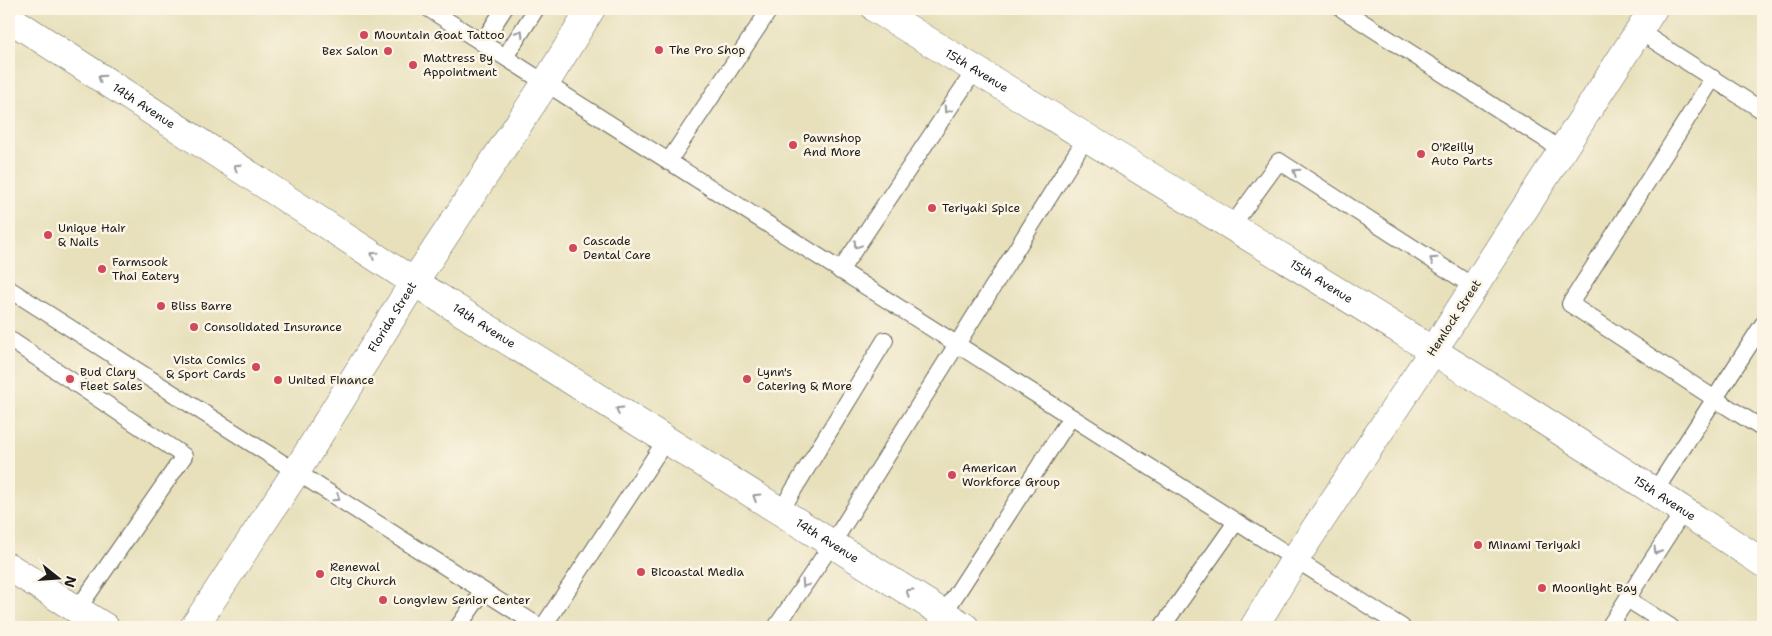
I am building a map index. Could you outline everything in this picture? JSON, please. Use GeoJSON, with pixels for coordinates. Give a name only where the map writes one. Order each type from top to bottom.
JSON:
{"type":"FeatureCollection","features":[{"type":"Feature","properties":{"kind":"street","name":"Florida Street"},"geometry":{"type":"LineString","coordinates":[[194,627],[296,472],[414,282],[545,84],[591,9]]}},
{"type":"Feature","properties":{"kind":"street","name":"15th Avenue"},"geometry":{"type":"LineString","coordinates":[[876,9],[1432,351],[1655,491],[1763,563]]}},
{"type":"Feature","properties":{"kind":"street","name":"14th Avenue"},"geometry":{"type":"LineString","coordinates":[[9,18],[414,282],[832,544],[948,623]]}},
{"type":"Feature","properties":{"kind":"street","name":"Hemlock Street"},"geometry":{"type":"LineString","coordinates":[[1254,627],[1295,559],[1474,287],[1646,20]]}},
{"type":"Feature","properties":{"kind":"street"},"geometry":{"type":"LineString","coordinates":[[9,567],[105,627]]}},
{"type":"Feature","properties":{"kind":"lane"},"geometry":{"type":"LineString","coordinates":[[429,9],[1402,627]]}},
{"type":"Feature","properties":{"kind":"lane"},"geometry":{"type":"LineString","coordinates":[[482,43],[504,9]]}},
{"type":"Feature","properties":{"kind":"lane"},"geometry":{"type":"LineString","coordinates":[[505,57],[536,9]]}},
{"type":"Feature","properties":{"kind":"lane"},"geometry":{"type":"LineString","coordinates":[[668,162],[770,9]]}},
{"type":"Feature","properties":{"kind":"lane"},"geometry":{"type":"LineString","coordinates":[[1342,9],[1562,150]]}},
{"type":"Feature","properties":{"kind":"lane"},"geometry":{"type":"LineString","coordinates":[[1646,20],[1713,78],[1763,111]]}},
{"type":"Feature","properties":{"kind":"lane"},"geometry":{"type":"LineString","coordinates":[[840,271],[974,70]]}},
{"type":"Feature","properties":{"kind":"lane"},"geometry":{"type":"LineString","coordinates":[[1713,78],[1570,304],[1763,429]]}},
{"type":"Feature","properties":{"kind":"lane"},"geometry":{"type":"LineString","coordinates":[[776,627],[832,544],[1086,138]]}},
{"type":"Feature","properties":{"kind":"lane"},"geometry":{"type":"LineString","coordinates":[[1231,227],[1279,161],[1474,287]]}},
{"type":"Feature","properties":{"kind":"lane"},"geometry":{"type":"LineString","coordinates":[[9,289],[541,627],[666,440]]}},
{"type":"Feature","properties":{"kind":"lane"},"geometry":{"type":"LineString","coordinates":[[1655,491],[1763,324]]}},
{"type":"Feature","properties":{"kind":"lane"},"geometry":{"type":"LineString","coordinates":[[780,512],[885,340]]}},
{"type":"Feature","properties":{"kind":"lane"},"geometry":{"type":"LineString","coordinates":[[9,341],[12,341],[184,456],[77,610]]}},
{"type":"Feature","properties":{"kind":"lane"},"geometry":{"type":"LineString","coordinates":[[948,623],[1071,417]]}},
{"type":"Feature","properties":{"kind":"lane"},"geometry":{"type":"LineString","coordinates":[[1609,627],[1684,510]]}},
{"type":"Feature","properties":{"kind":"lane"},"geometry":{"type":"LineString","coordinates":[[1162,627],[1236,522]]}},
{"type":"Feature","properties":{"kind":"lane"},"geometry":{"type":"LineString","coordinates":[[458,627],[483,591]]}},
{"type":"Feature","properties":{"kind":"lane"},"geometry":{"type":"LineString","coordinates":[[1627,600],[1671,627]]}},
{"type":"Feature","properties":{"kind":"place","name":"Mountain Goat Tattoo"},"geometry":{"type":"Point","coordinates":[364,35]}},
{"type":"Feature","properties":{"kind":"place","name":"The Pro Shop"},"geometry":{"type":"Point","coordinates":[659,50]}},
{"type":"Feature","properties":{"kind":"place","name":"Bex Salon"},"geometry":{"type":"Point","coordinates":[388,51]}},
{"type":"Feature","properties":{"kind":"place","name":"Mattress By Appointment"},"geometry":{"type":"Point","coordinates":[413,65]}},
{"type":"Feature","properties":{"kind":"place","name":"Pawnshop And More"},"geometry":{"type":"Point","coordinates":[793,145]}},
{"type":"Feature","properties":{"kind":"place","name":"O'Reilly Auto Parts"},"geometry":{"type":"Point","coordinates":[1421,154]}},
{"type":"Feature","properties":{"kind":"place","name":"Teriyaki Spice"},"geometry":{"type":"Point","coordinates":[932,208]}},
{"type":"Feature","properties":{"kind":"place","name":"Unique Hair & Nails"},"geometry":{"type":"Point","coordinates":[48,235]}},
{"type":"Feature","properties":{"kind":"place","name":"Cascade Dental Care"},"geometry":{"type":"Point","coordinates":[573,248]}},
{"type":"Feature","properties":{"kind":"place","name":"Farmsook Thai Eatery"},"geometry":{"type":"Point","coordinates":[102,269]}},
{"type":"Feature","properties":{"kind":"place","name":"Bliss Barre"},"geometry":{"type":"Point","coordinates":[161,306]}},
{"type":"Feature","properties":{"kind":"place","name":"Consolidated Insurance"},"geometry":{"type":"Point","coordinates":[194,327]}},
{"type":"Feature","properties":{"kind":"place","name":"Vista Comics & Sport Cards"},"geometry":{"type":"Point","coordinates":[256,367]}},
{"type":"Feature","properties":{"kind":"place","name":"Bud Clary Fleet Sales"},"geometry":{"type":"Point","coordinates":[70,379]}},
{"type":"Feature","properties":{"kind":"place","name":"Lynn's Catering & More"},"geometry":{"type":"Point","coordinates":[747,379]}},
{"type":"Feature","properties":{"kind":"place","name":"United Finance"},"geometry":{"type":"Point","coordinates":[278,380]}},
{"type":"Feature","properties":{"kind":"place","name":"American Workforce Group"},"geometry":{"type":"Point","coordinates":[952,475]}},
{"type":"Feature","properties":{"kind":"place","name":"Minami Teriyaki"},"geometry":{"type":"Point","coordinates":[1478,545]}},
{"type":"Feature","properties":{"kind":"place","name":"Bicoastal Media"},"geometry":{"type":"Point","coordinates":[641,572]}},
{"type":"Feature","properties":{"kind":"place","name":"Renewal City Church"},"geometry":{"type":"Point","coordinates":[320,574]}},
{"type":"Feature","properties":{"kind":"place","name":"Moonlight Bay"},"geometry":{"type":"Point","coordinates":[1542,588]}},
{"type":"Feature","properties":{"kind":"place","name":"Longview Senior Center"},"geometry":{"type":"Point","coordinates":[383,600]}}]}
